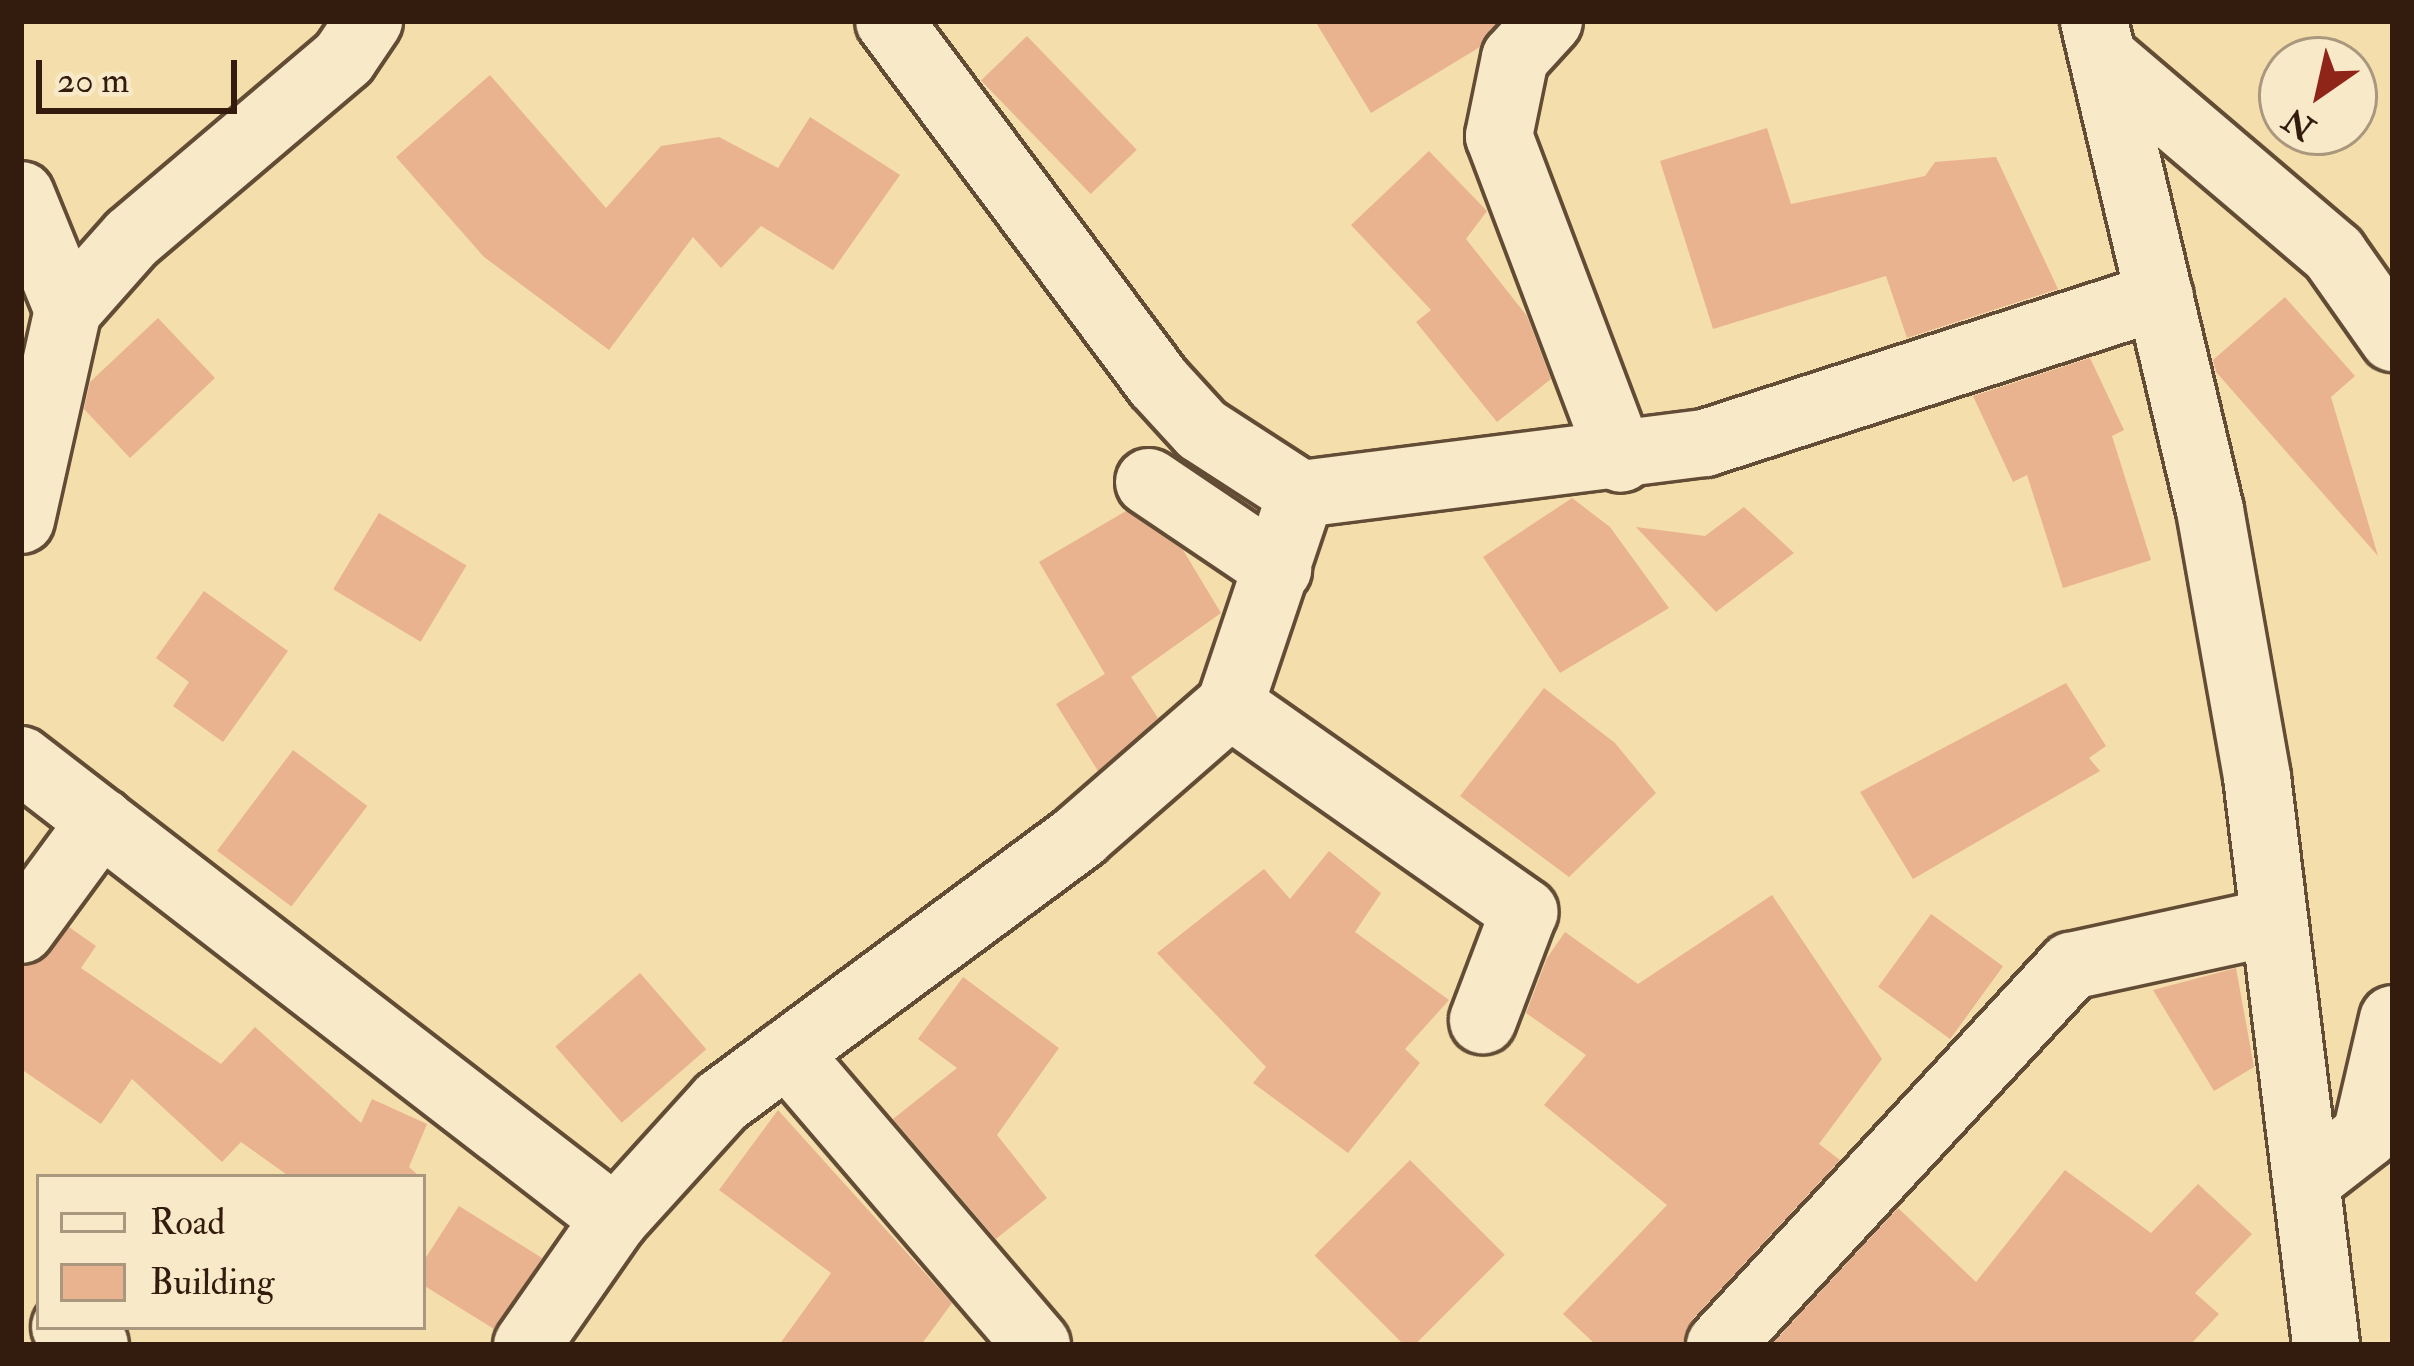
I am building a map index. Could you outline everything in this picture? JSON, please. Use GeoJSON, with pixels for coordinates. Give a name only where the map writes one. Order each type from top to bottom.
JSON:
{"type":"FeatureCollection","features":[{"type":"Feature","properties":{"kind":"street"},"geometry":{"type":"LineString","coordinates":[[21,520],[68,310],[132,238],[344,58],[369,21]]}},
{"type":"Feature","properties":{"kind":"street"},"geometry":{"type":"LineString","coordinates":[[889,21],[1158,382],[1202,430],[1301,494],[1621,459],[1705,443],[2161,296]]}},
{"type":"Feature","properties":{"kind":"street"},"geometry":{"type":"LineString","coordinates":[[1549,21],[1515,58],[1499,136],[1621,459]]}},
{"type":"Feature","properties":{"kind":"street"},"geometry":{"type":"LineString","coordinates":[[2099,39],[2214,532],[2272,922],[2326,1345]]}},
{"type":"Feature","properties":{"kind":"street"},"geometry":{"type":"LineString","coordinates":[[2099,39],[2334,254],[2393,338]]}},
{"type":"Feature","properties":{"kind":"street"},"geometry":{"type":"LineString","coordinates":[[21,195],[68,310]]}},
{"type":"Feature","properties":{"kind":"street"},"geometry":{"type":"LineString","coordinates":[[1149,482],[1277,569]]}},
{"type":"Feature","properties":{"kind":"street"},"geometry":{"type":"LineString","coordinates":[[527,1345],[615,1219],[721,1102],[1080,836],[1230,705],[1301,494]]}},
{"type":"Feature","properties":{"kind":"street"},"geometry":{"type":"LineString","coordinates":[[1230,705],[1524,913],[1484,1020]]}},
{"type":"Feature","properties":{"kind":"street"},"geometry":{"type":"LineString","coordinates":[[21,760],[615,1219]]}},
{"type":"Feature","properties":{"kind":"street"},"geometry":{"type":"LineString","coordinates":[[21,930],[100,821]]}},
{"type":"Feature","properties":{"kind":"street"},"geometry":{"type":"LineString","coordinates":[[1720,1345],[2071,966],[2272,922]]}},
{"type":"Feature","properties":{"kind":"street"},"geometry":{"type":"LineString","coordinates":[[2307,1181],[2366,1135],[2393,1019]]}},
{"type":"Feature","properties":{"kind":"street"},"geometry":{"type":"LineString","coordinates":[[787,1053],[1037,1345]]}},
{"type":"Feature","properties":{"kind":"building"},"geometry":{"type":"Polygon","coordinates":[[[1315,21],[1498,21],[1480,47],[1371,113],[1315,21]]]}},
{"type":"Feature","properties":{"kind":"building"},"geometry":{"type":"Polygon","coordinates":[[[1027,36],[1137,150],[1091,194],[981,80],[1027,36]]]}},
{"type":"Feature","properties":{"kind":"building"},"geometry":{"type":"Polygon","coordinates":[[[490,75],[606,208],[661,146],[719,137],[778,168],[810,117],[900,175],[833,270],[761,226],[721,268],[693,237],[609,350],[484,257],[396,157],[490,75]]]}},
{"type":"Feature","properties":{"kind":"building"},"geometry":{"type":"Polygon","coordinates":[[[1767,128],[1791,204],[1925,176],[1935,162],[1996,157],[2058,289],[1907,338],[1886,276],[1713,329],[1660,161],[1767,128]]]}},
{"type":"Feature","properties":{"kind":"building"},"geometry":{"type":"Polygon","coordinates":[[[1429,151],[1487,211],[1466,239],[1527,316],[1551,379],[1497,422],[1416,322],[1431,310],[1351,225],[1429,151]]]}},
{"type":"Feature","properties":{"kind":"building"},"geometry":{"type":"Polygon","coordinates":[[[2285,297],[2355,376],[2331,397],[2378,556],[2216,372],[2213,360],[2285,297]]]}},
{"type":"Feature","properties":{"kind":"building"},"geometry":{"type":"Polygon","coordinates":[[[158,318],[215,378],[130,458],[84,409],[90,382],[158,318]]]}},
{"type":"Feature","properties":{"kind":"building"},"geometry":{"type":"Polygon","coordinates":[[[2090,358],[2124,430],[2112,436],[2151,560],[2063,588],[2027,475],[2013,482],[1973,396],[2090,358]]]}},
{"type":"Feature","properties":{"kind":"building"},"geometry":{"type":"Polygon","coordinates":[[[1572,498],[1610,527],[1669,608],[1560,673],[1483,557],[1572,498]]]}},
{"type":"Feature","properties":{"kind":"building"},"geometry":{"type":"Polygon","coordinates":[[[1744,507],[1794,553],[1716,612],[1636,527],[1705,536],[1744,507]]]}},
{"type":"Feature","properties":{"kind":"building"},"geometry":{"type":"Polygon","coordinates":[[[1126,511],[1183,550],[1221,613],[1131,677],[1158,718],[1098,771],[1056,704],[1105,674],[1039,562],[1126,511]]]}},
{"type":"Feature","properties":{"kind":"building"},"geometry":{"type":"Polygon","coordinates":[[[379,513],[466,566],[421,642],[333,589],[379,513]]]}},
{"type":"Feature","properties":{"kind":"building"},"geometry":{"type":"Polygon","coordinates":[[[204,591],[288,651],[223,742],[173,706],[189,682],[156,658],[204,591]]]}},
{"type":"Feature","properties":{"kind":"building"},"geometry":{"type":"Polygon","coordinates":[[[2066,683],[2106,746],[2089,758],[2100,771],[1913,879],[1860,792],[2066,683]]]}},
{"type":"Feature","properties":{"kind":"building"},"geometry":{"type":"Polygon","coordinates":[[[1544,688],[1615,743],[1656,793],[1569,877],[1460,796],[1544,688]]]}},
{"type":"Feature","properties":{"kind":"building"},"geometry":{"type":"Polygon","coordinates":[[[293,750],[367,806],[291,907],[217,851],[293,750]]]}},
{"type":"Feature","properties":{"kind":"building"},"geometry":{"type":"Polygon","coordinates":[[[1329,851],[1381,893],[1355,932],[1449,1000],[1405,1049],[1420,1063],[1348,1153],[1253,1083],[1266,1067],[1157,953],[1264,869],[1290,899],[1329,851]]]}},
{"type":"Feature","properties":{"kind":"building"},"geometry":{"type":"Polygon","coordinates":[[[1772,895],[1882,1059],[1819,1144],[1840,1160],[1692,1320],[1684,1345],[1596,1345],[1563,1314],[1667,1205],[1544,1105],[1586,1055],[1526,1013],[1547,958],[1565,932],[1638,984],[1772,895]]]}},
{"type":"Feature","properties":{"kind":"building"},"geometry":{"type":"Polygon","coordinates":[[[1931,914],[2003,966],[1950,1039],[1878,987],[1931,914]]]}},
{"type":"Feature","properties":{"kind":"building"},"geometry":{"type":"Polygon","coordinates":[[[69,927],[96,946],[81,968],[221,1064],[255,1027],[361,1123],[372,1099],[427,1124],[409,1167],[417,1174],[286,1174],[241,1142],[222,1162],[132,1079],[101,1124],[21,1069],[21,967],[69,927]]]}},
{"type":"Feature","properties":{"kind":"building"},"geometry":{"type":"Polygon","coordinates":[[[2236,968],[2254,1067],[2214,1091],[2153,990],[2236,968]]]}},
{"type":"Feature","properties":{"kind":"building"},"geometry":{"type":"Polygon","coordinates":[[[640,973],[706,1049],[622,1123],[555,1046],[640,973]]]}},
{"type":"Feature","properties":{"kind":"building"},"geometry":{"type":"Polygon","coordinates":[[[963,977],[1059,1048],[997,1135],[1047,1198],[996,1239],[893,1119],[957,1068],[918,1039],[963,977]]]}},
{"type":"Feature","properties":{"kind":"building"},"geometry":{"type":"Polygon","coordinates":[[[778,1110],[952,1303],[921,1345],[779,1345],[831,1273],[719,1190],[778,1110]]]}},
{"type":"Feature","properties":{"kind":"building"},"geometry":{"type":"Polygon","coordinates":[[[1410,1160],[1505,1255],[1415,1345],[1404,1345],[1315,1255],[1410,1160]]]}},
{"type":"Feature","properties":{"kind":"building"},"geometry":{"type":"Polygon","coordinates":[[[2065,1170],[2151,1233],[2198,1184],[2252,1234],[2195,1293],[2219,1314],[2190,1345],[1771,1345],[1898,1208],[1976,1282],[2065,1170]]]}},
{"type":"Feature","properties":{"kind":"building"},"geometry":{"type":"Polygon","coordinates":[[[459,1206],[542,1258],[494,1329],[426,1287],[426,1257],[459,1206]]]}}]}
